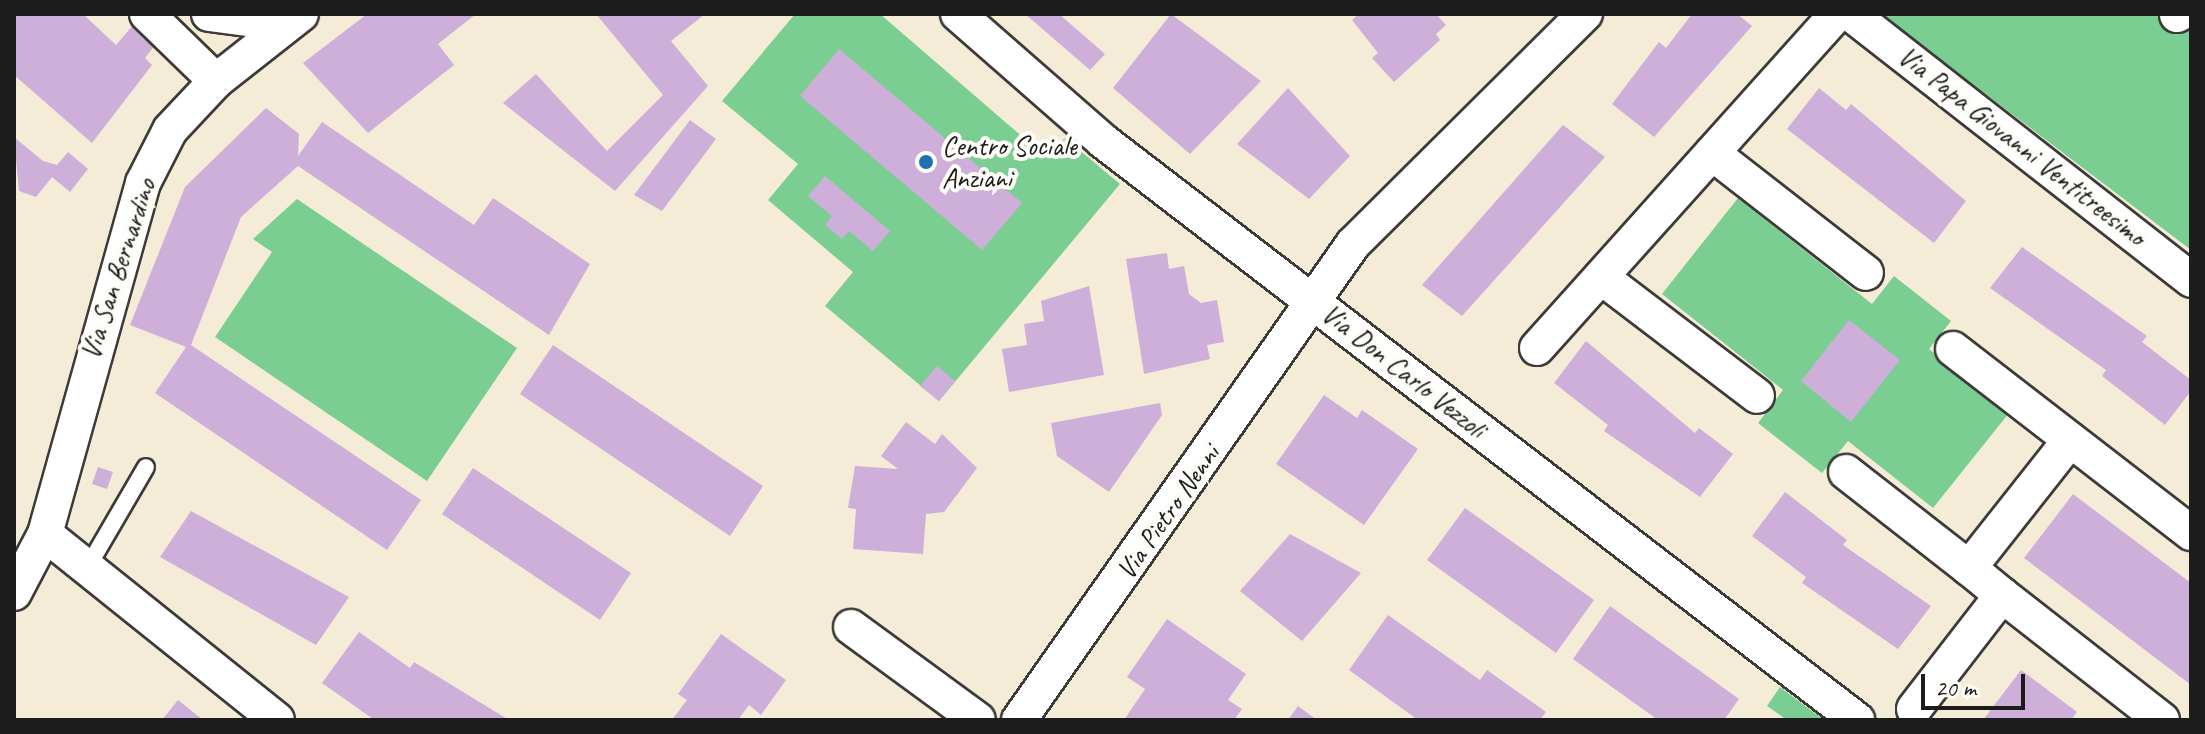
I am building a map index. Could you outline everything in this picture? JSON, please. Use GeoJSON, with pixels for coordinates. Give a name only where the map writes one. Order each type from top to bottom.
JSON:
{"type":"FeatureCollection","features":[{"type":"Feature","properties":{"kind":"street"},"geometry":{"type":"LineString","coordinates":[[147,14],[216,81]]}},
{"type":"Feature","properties":{"kind":"street"},"geometry":{"type":"LineString","coordinates":[[209,14],[294,19]]}},
{"type":"Feature","properties":{"kind":"street","name":"Via Don Carlo Vezzoli"},"geometry":{"type":"LineString","coordinates":[[958,14],[1103,141],[1857,720]]}},
{"type":"Feature","properties":{"kind":"street"},"geometry":{"type":"LineString","coordinates":[[1316,304],[1353,244],[1585,14]]}},
{"type":"Feature","properties":{"kind":"street"},"geometry":{"type":"LineString","coordinates":[[1537,348],[1837,14]]}},
{"type":"Feature","properties":{"kind":"street","name":"Via Papa Giovanni Ventitreesimo"},"geometry":{"type":"LineString","coordinates":[[1851,14],[2191,280]]}},
{"type":"Feature","properties":{"kind":"street","name":"Via San Bernardino"},"geometry":{"type":"LineString","coordinates":[[14,593],[45,534],[140,191],[170,130],[216,81],[294,19]]}},
{"type":"Feature","properties":{"kind":"street"},"geometry":{"type":"LineString","coordinates":[[1712,153],[1866,273]]}},
{"type":"Feature","properties":{"kind":"street"},"geometry":{"type":"LineString","coordinates":[[1601,277],[1757,396]]}},
{"type":"Feature","properties":{"kind":"street","name":"Via Pietro Nenni"},"geometry":{"type":"LineString","coordinates":[[1019,720],[1316,304]]}},
{"type":"Feature","properties":{"kind":"street"},"geometry":{"type":"LineString","coordinates":[[1953,349],[2191,533]]}},
{"type":"Feature","properties":{"kind":"street"},"geometry":{"type":"LineString","coordinates":[[1969,568],[2070,440]]}},
{"type":"Feature","properties":{"kind":"street"},"geometry":{"type":"LineString","coordinates":[[1846,472],[2162,720]]}},
{"type":"Feature","properties":{"kind":"street"},"geometry":{"type":"LineString","coordinates":[[45,534],[86,570],[277,720]]}},
{"type":"Feature","properties":{"kind":"street"},"geometry":{"type":"LineString","coordinates":[[1914,709],[2002,595]]}},
{"type":"Feature","properties":{"kind":"street"},"geometry":{"type":"LineString","coordinates":[[851,627],[978,720]]}},
{"type":"Feature","properties":{"kind":"lane"},"geometry":{"type":"LineString","coordinates":[[86,570],[146,467]]}},
{"type":"Feature","properties":{"kind":"green space"},"geometry":{"type":"Polygon","coordinates":[[[795,14],[880,14],[1047,158],[1065,138],[1120,184],[939,401],[825,306],[853,272],[768,200],[798,164],[722,101],[795,14]]]}},
{"type":"Feature","properties":{"kind":"green space"},"geometry":{"type":"Polygon","coordinates":[[[1880,14],[2176,14],[2191,26],[2191,250],[1880,14]]]}},
{"type":"Feature","properties":{"kind":"green space"},"geometry":{"type":"Polygon","coordinates":[[[1738,198],[1872,304],[1894,276],[1951,321],[1929,349],[2009,413],[1933,508],[1848,441],[1822,473],[1758,423],[1783,390],[1662,294],[1738,198]]]}},
{"type":"Feature","properties":{"kind":"green space"},"geometry":{"type":"Polygon","coordinates":[[[297,199],[517,348],[427,481],[215,337],[272,252],[253,239],[297,199]]]}},
{"type":"Feature","properties":{"kind":"green space"},"geometry":{"type":"Polygon","coordinates":[[[1780,687],[1824,720],[1787,720],[1767,706],[1780,687]]]}},
{"type":"Feature","properties":{"kind":"building"},"geometry":{"type":"Polygon","coordinates":[[[14,14],[83,14],[116,45],[134,24],[156,44],[145,58],[152,65],[92,143],[14,75],[14,14]]]}},
{"type":"Feature","properties":{"kind":"building"},"geometry":{"type":"Polygon","coordinates":[[[367,14],[476,14],[438,44],[454,65],[368,133],[303,63],[367,14]]]}},
{"type":"Feature","properties":{"kind":"building"},"geometry":{"type":"Polygon","coordinates":[[[596,14],[705,14],[671,41],[708,86],[615,191],[503,103],[536,74],[607,151],[663,95],[596,14]]]}},
{"type":"Feature","properties":{"kind":"building"},"geometry":{"type":"Polygon","coordinates":[[[1025,14],[1059,14],[1105,54],[1090,70],[1025,14]]]}},
{"type":"Feature","properties":{"kind":"building"},"geometry":{"type":"Polygon","coordinates":[[[1171,14],[1261,81],[1190,154],[1113,88],[1171,14]]]}},
{"type":"Feature","properties":{"kind":"building"},"geometry":{"type":"Polygon","coordinates":[[[1359,14],[1436,14],[1446,25],[1436,34],[1440,40],[1394,82],[1372,58],[1378,53],[1352,20],[1359,14]]]}},
{"type":"Feature","properties":{"kind":"building"},"geometry":{"type":"Polygon","coordinates":[[[1692,14],[1737,14],[1752,26],[1654,137],[1612,104],[1659,42],[1666,48],[1692,14]]]}},
{"type":"Feature","properties":{"kind":"building","name":"Centro Sociale Anziani"},"geometry":{"type":"Polygon","coordinates":[[[839,49],[1022,203],[982,250],[800,96],[839,49]]]}},
{"type":"Feature","properties":{"kind":"building"},"geometry":{"type":"Polygon","coordinates":[[[1288,88],[1350,156],[1309,199],[1237,144],[1288,88]]]}},
{"type":"Feature","properties":{"kind":"building"},"geometry":{"type":"Polygon","coordinates":[[[1819,88],[1846,110],[1851,104],[1966,201],[1934,243],[1787,129],[1819,88]]]}},
{"type":"Feature","properties":{"kind":"building"},"geometry":{"type":"Polygon","coordinates":[[[266,108],[299,134],[298,156],[322,122],[474,225],[493,198],[590,264],[549,335],[298,166],[241,217],[191,345],[421,500],[387,550],[155,393],[186,347],[130,325],[185,187],[266,108]]]}},
{"type":"Feature","properties":{"kind":"building"},"geometry":{"type":"Polygon","coordinates":[[[690,120],[716,139],[662,211],[634,195],[690,120]]]}},
{"type":"Feature","properties":{"kind":"building"},"geometry":{"type":"Polygon","coordinates":[[[1563,125],[1605,157],[1462,316],[1422,285],[1563,125]]]}},
{"type":"Feature","properties":{"kind":"building"},"geometry":{"type":"Polygon","coordinates":[[[14,137],[43,161],[57,165],[68,152],[88,169],[70,192],[52,177],[36,197],[19,191],[14,137]]]}},
{"type":"Feature","properties":{"kind":"building"},"geometry":{"type":"Polygon","coordinates":[[[825,176],[890,231],[873,251],[849,231],[842,239],[825,225],[832,216],[808,196],[825,176]]]}},
{"type":"Feature","properties":{"kind":"building"},"geometry":{"type":"Polygon","coordinates":[[[2022,247],[2147,336],[2142,342],[2191,380],[2191,391],[2165,425],[2102,376],[2106,370],[1990,288],[2022,247]]]}},
{"type":"Feature","properties":{"kind":"building"},"geometry":{"type":"Polygon","coordinates":[[[1167,253],[1169,269],[1184,266],[1189,294],[1201,303],[1217,300],[1224,342],[1207,345],[1210,359],[1144,374],[1126,259],[1167,253]]]}},
{"type":"Feature","properties":{"kind":"building"},"geometry":{"type":"Polygon","coordinates":[[[1089,286],[1104,375],[1009,392],[1002,349],[1027,345],[1024,324],[1044,321],[1041,301],[1089,286]]]}},
{"type":"Feature","properties":{"kind":"building"},"geometry":{"type":"Polygon","coordinates":[[[1849,320],[1900,360],[1851,422],[1801,381],[1849,320]]]}},
{"type":"Feature","properties":{"kind":"building"},"geometry":{"type":"Polygon","coordinates":[[[1586,341],[1695,433],[1699,428],[1733,454],[1700,497],[1604,431],[1608,425],[1554,383],[1586,341]]]}},
{"type":"Feature","properties":{"kind":"building"},"geometry":{"type":"Polygon","coordinates":[[[553,345],[763,486],[730,536],[520,394],[553,345]]]}},
{"type":"Feature","properties":{"kind":"building"},"geometry":{"type":"Polygon","coordinates":[[[937,366],[955,381],[939,401],[920,386],[937,366]]]}},
{"type":"Feature","properties":{"kind":"building"},"geometry":{"type":"Polygon","coordinates":[[[1324,395],[1357,418],[1362,410],[1418,449],[1364,525],[1276,464],[1324,395]]]}},
{"type":"Feature","properties":{"kind":"building"},"geometry":{"type":"Polygon","coordinates":[[[1160,403],[1162,415],[1109,492],[1057,456],[1051,423],[1160,403]]]}},
{"type":"Feature","properties":{"kind":"building"},"geometry":{"type":"Polygon","coordinates":[[[906,422],[935,444],[942,434],[977,468],[944,512],[926,514],[923,554],[853,549],[856,509],[848,508],[855,466],[898,469],[881,456],[906,422]]]}},
{"type":"Feature","properties":{"kind":"building"},"geometry":{"type":"Polygon","coordinates":[[[98,467],[113,472],[107,489],[92,484],[98,467]]]}},
{"type":"Feature","properties":{"kind":"building"},"geometry":{"type":"Polygon","coordinates":[[[473,468],[631,573],[600,620],[442,514],[473,468]]]}},
{"type":"Feature","properties":{"kind":"building"},"geometry":{"type":"Polygon","coordinates":[[[1785,492],[1847,540],[1843,545],[1931,606],[1898,649],[1802,583],[1806,577],[1752,536],[1785,492]]]}},
{"type":"Feature","properties":{"kind":"building"},"geometry":{"type":"Polygon","coordinates":[[[2073,494],[2191,583],[2191,685],[2024,558],[2073,494]]]}},
{"type":"Feature","properties":{"kind":"building"},"geometry":{"type":"Polygon","coordinates":[[[1465,508],[1594,600],[1556,653],[1427,560],[1465,508]]]}},
{"type":"Feature","properties":{"kind":"building"},"geometry":{"type":"Polygon","coordinates":[[[191,511],[349,597],[316,645],[160,557],[191,511]]]}},
{"type":"Feature","properties":{"kind":"building"},"geometry":{"type":"Polygon","coordinates":[[[1290,534],[1361,573],[1302,641],[1240,591],[1290,534]]]}},
{"type":"Feature","properties":{"kind":"building"},"geometry":{"type":"Polygon","coordinates":[[[1610,606],[1739,699],[1724,720],[1658,720],[1573,659],[1610,606]]]}},
{"type":"Feature","properties":{"kind":"building"},"geometry":{"type":"Polygon","coordinates":[[[1388,615],[1480,680],[1487,670],[1546,712],[1540,720],[1418,720],[1349,670],[1388,615]]]}},
{"type":"Feature","properties":{"kind":"building"},"geometry":{"type":"Polygon","coordinates":[[[1167,619],[1246,674],[1228,700],[1242,709],[1234,720],[1124,720],[1145,689],[1127,677],[1167,619]]]}},
{"type":"Feature","properties":{"kind":"building"},"geometry":{"type":"Polygon","coordinates":[[[359,632],[410,668],[414,662],[509,720],[373,719],[322,683],[359,632]]]}},
{"type":"Feature","properties":{"kind":"building"},"geometry":{"type":"Polygon","coordinates":[[[721,634],[786,680],[761,715],[749,705],[738,720],[672,720],[687,700],[678,694],[721,634]]]}},
{"type":"Feature","properties":{"kind":"building"},"geometry":{"type":"Polygon","coordinates":[[[2021,670],[2077,712],[2071,720],[1983,720],[2021,670]]]}},
{"type":"Feature","properties":{"kind":"building"},"geometry":{"type":"Polygon","coordinates":[[[178,700],[203,720],[162,720],[178,700]]]}},
{"type":"Feature","properties":{"kind":"building"},"geometry":{"type":"Polygon","coordinates":[[[1298,706],[1317,720],[1288,720],[1298,706]]]}},
{"type":"Feature","properties":{"kind":"place","name":"Centro Sociale Anziani"},"geometry":{"type":"Point","coordinates":[926,162]}}]}
